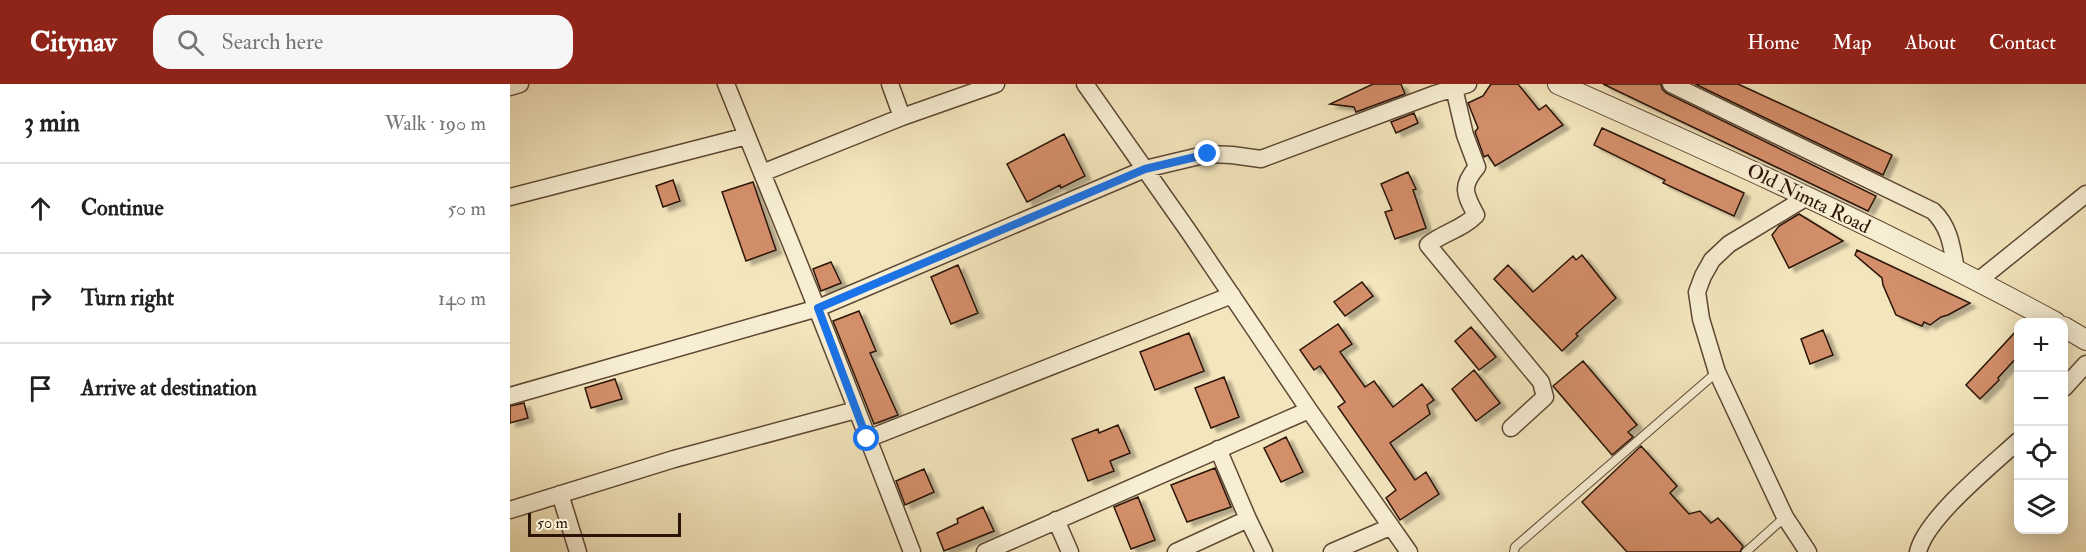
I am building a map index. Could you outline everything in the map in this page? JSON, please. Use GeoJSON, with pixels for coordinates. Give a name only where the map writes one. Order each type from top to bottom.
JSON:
{"type":"FeatureCollection","features":[{"type":"Feature","properties":{"kind":"street"},"geometry":{"type":"LineString","coordinates":[[510,87],[520,84]]}},
{"type":"Feature","properties":{"kind":"street"},"geometry":{"type":"LineString","coordinates":[[726,84],[818,308],[912,552]]}},
{"type":"Feature","properties":{"kind":"street"},"geometry":{"type":"LineString","coordinates":[[890,84],[902,117]]}},
{"type":"Feature","properties":{"kind":"street"},"geometry":{"type":"LineString","coordinates":[[762,172],[902,117],[996,84]]}},
{"type":"Feature","properties":{"kind":"street"},"geometry":{"type":"LineString","coordinates":[[1085,84],[1408,552]]}},
{"type":"Feature","properties":{"kind":"street","name":"Old Nimta Road"},"geometry":{"type":"LineString","coordinates":[[1558,84],[1755,171],[1978,281],[2047,318]]}},
{"type":"Feature","properties":{"kind":"street"},"geometry":{"type":"LineString","coordinates":[[1671,84],[1933,211],[1942,219],[1948,231],[1956,270]]}},
{"type":"Feature","properties":{"kind":"street"},"geometry":{"type":"LineString","coordinates":[[510,396],[818,308],[1145,169],[1208,154],[1262,159],[1461,86],[1465,135],[1477,167],[1468,177],[1465,188],[1466,196],[1476,215],[1428,245],[1541,382],[1545,397],[1511,428]]}},
{"type":"Feature","properties":{"kind":"street"},"geometry":{"type":"LineString","coordinates":[[510,197],[747,136]]}},
{"type":"Feature","properties":{"kind":"street"},"geometry":{"type":"LineString","coordinates":[[1978,281],[2086,194]]}},
{"type":"Feature","properties":{"kind":"street"},"geometry":{"type":"LineString","coordinates":[[1807,197],[1729,244],[1712,260],[1702,276],[1697,292],[1698,304],[1717,372],[1785,517],[1808,552]]}},
{"type":"Feature","properties":{"kind":"street"},"geometry":{"type":"LineString","coordinates":[[867,439],[1232,295]]}},
{"type":"Feature","properties":{"kind":"street"},"geometry":{"type":"LineString","coordinates":[[2068,329],[2086,340]]}},
{"type":"Feature","properties":{"kind":"street"},"geometry":{"type":"LineString","coordinates":[[2068,384],[2086,364]]}},
{"type":"Feature","properties":{"kind":"street"},"geometry":{"type":"LineString","coordinates":[[510,510],[674,459],[856,410]]}},
{"type":"Feature","properties":{"kind":"street"},"geometry":{"type":"LineString","coordinates":[[985,552],[1309,410]]}},
{"type":"Feature","properties":{"kind":"street"},"geometry":{"type":"LineString","coordinates":[[1918,552],[1921,540],[1941,514],[2014,446]]}},
{"type":"Feature","properties":{"kind":"street"},"geometry":{"type":"LineString","coordinates":[[1218,449],[1264,552]]}},
{"type":"Feature","properties":{"kind":"street"},"geometry":{"type":"LineString","coordinates":[[560,494],[578,552]]}},
{"type":"Feature","properties":{"kind":"street"},"geometry":{"type":"LineString","coordinates":[[1176,552],[1248,519]]}},
{"type":"Feature","properties":{"kind":"street"},"geometry":{"type":"LineString","coordinates":[[1056,520],[1070,552]]}},
{"type":"Feature","properties":{"kind":"street"},"geometry":{"type":"LineString","coordinates":[[1332,552],[1390,527]]}},
{"type":"Feature","properties":{"kind":"lane"},"geometry":{"type":"LineString","coordinates":[[1514,552],[1515,547],[1717,372]]}},
{"type":"Feature","properties":{"kind":"lane"},"geometry":{"type":"LineString","coordinates":[[1746,552],[1785,517]]}},
{"type":"Feature","properties":{"kind":"building"},"geometry":{"type":"Polygon","coordinates":[[[1373,84],[1401,84],[1405,94],[1356,112],[1354,107],[1330,104],[1373,84]]]}},
{"type":"Feature","properties":{"kind":"building"},"geometry":{"type":"Polygon","coordinates":[[[1491,84],[1518,84],[1539,110],[1546,105],[1563,125],[1495,166],[1488,155],[1484,157],[1475,132],[1478,128],[1468,103],[1483,96],[1491,84]]]}},
{"type":"Feature","properties":{"kind":"building"},"geometry":{"type":"Polygon","coordinates":[[[1603,84],[1661,84],[1666,93],[1876,196],[1868,211],[1603,84]]]}},
{"type":"Feature","properties":{"kind":"building"},"geometry":{"type":"Polygon","coordinates":[[[1695,84],[1738,84],[1892,155],[1883,175],[1695,84]]]}},
{"type":"Feature","properties":{"kind":"building"},"geometry":{"type":"Polygon","coordinates":[[[1414,113],[1418,123],[1396,133],[1391,122],[1414,113]]]}},
{"type":"Feature","properties":{"kind":"building"},"geometry":{"type":"Polygon","coordinates":[[[1602,128],[1744,193],[1734,216],[1663,183],[1665,180],[1594,145],[1602,128]]]}},
{"type":"Feature","properties":{"kind":"building"},"geometry":{"type":"Polygon","coordinates":[[[1064,134],[1085,176],[1061,188],[1060,185],[1027,202],[1007,164],[1064,134]]]}},
{"type":"Feature","properties":{"kind":"building"},"geometry":{"type":"Polygon","coordinates":[[[1408,172],[1416,189],[1413,190],[1426,228],[1395,239],[1385,212],[1392,210],[1381,184],[1408,172]]]}},
{"type":"Feature","properties":{"kind":"building"},"geometry":{"type":"Polygon","coordinates":[[[673,180],[680,201],[663,207],[656,186],[673,180]]]}},
{"type":"Feature","properties":{"kind":"building"},"geometry":{"type":"Polygon","coordinates":[[[753,182],[776,250],[746,261],[722,192],[753,182]]]}},
{"type":"Feature","properties":{"kind":"building"},"geometry":{"type":"Polygon","coordinates":[[[1799,214],[1843,241],[1789,268],[1772,235],[1779,226],[1799,214]]]}},
{"type":"Feature","properties":{"kind":"building"},"geometry":{"type":"Polygon","coordinates":[[[1857,250],[1970,303],[1930,325],[1924,322],[1922,326],[1896,315],[1882,278],[1855,255],[1857,250]]]}},
{"type":"Feature","properties":{"kind":"building"},"geometry":{"type":"Polygon","coordinates":[[[1582,255],[1616,298],[1576,334],[1578,336],[1562,351],[1494,279],[1508,265],[1533,292],[1573,256],[1576,260],[1582,255]]]}},
{"type":"Feature","properties":{"kind":"building"},"geometry":{"type":"Polygon","coordinates":[[[831,262],[841,283],[821,291],[813,269],[831,262]]]}},
{"type":"Feature","properties":{"kind":"building"},"geometry":{"type":"Polygon","coordinates":[[[958,265],[978,313],[951,324],[931,277],[958,265]]]}},
{"type":"Feature","properties":{"kind":"building"},"geometry":{"type":"Polygon","coordinates":[[[1362,282],[1373,296],[1345,316],[1334,302],[1362,282]]]}},
{"type":"Feature","properties":{"kind":"building"},"geometry":{"type":"Polygon","coordinates":[[[859,311],[876,351],[870,353],[898,415],[874,424],[833,321],[859,311]]]}},
{"type":"Feature","properties":{"kind":"building"},"geometry":{"type":"Polygon","coordinates":[[[1338,324],[1352,344],[1340,352],[1365,387],[1374,381],[1393,407],[1422,384],[1434,400],[1427,405],[1430,414],[1390,443],[1415,480],[1426,472],[1439,494],[1400,520],[1386,498],[1396,490],[1338,407],[1345,402],[1320,366],[1314,370],[1300,350],[1338,324]]]}},
{"type":"Feature","properties":{"kind":"building"},"geometry":{"type":"Polygon","coordinates":[[[1471,327],[1496,357],[1479,370],[1455,341],[1471,327]]]}},
{"type":"Feature","properties":{"kind":"building"},"geometry":{"type":"Polygon","coordinates":[[[1823,330],[1833,355],[1810,364],[1801,339],[1823,330]]]}},
{"type":"Feature","properties":{"kind":"building"},"geometry":{"type":"Polygon","coordinates":[[[1189,333],[1204,371],[1155,390],[1140,352],[1189,333]]]}},
{"type":"Feature","properties":{"kind":"building"},"geometry":{"type":"Polygon","coordinates":[[[2014,333],[2014,360],[1998,378],[1999,380],[1980,399],[1966,385],[2014,333]]]}},
{"type":"Feature","properties":{"kind":"building"},"geometry":{"type":"Polygon","coordinates":[[[1583,361],[1637,425],[1628,432],[1633,437],[1612,455],[1553,386],[1583,361]]]}},
{"type":"Feature","properties":{"kind":"building"},"geometry":{"type":"Polygon","coordinates":[[[1474,370],[1500,403],[1476,421],[1452,389],[1474,370]]]}},
{"type":"Feature","properties":{"kind":"building"},"geometry":{"type":"Polygon","coordinates":[[[1224,377],[1239,417],[1211,428],[1195,388],[1224,377]]]}},
{"type":"Feature","properties":{"kind":"building"},"geometry":{"type":"Polygon","coordinates":[[[615,379],[622,399],[591,408],[585,388],[615,379]]]}},
{"type":"Feature","properties":{"kind":"building"},"geometry":{"type":"Polygon","coordinates":[[[524,403],[528,418],[510,423],[510,406],[524,403]]]}},
{"type":"Feature","properties":{"kind":"building"},"geometry":{"type":"Polygon","coordinates":[[[1118,425],[1130,453],[1110,461],[1114,471],[1088,481],[1072,439],[1098,429],[1099,433],[1118,425]]]}},
{"type":"Feature","properties":{"kind":"building"},"geometry":{"type":"Polygon","coordinates":[[[1286,437],[1303,472],[1281,482],[1264,448],[1286,437]]]}},
{"type":"Feature","properties":{"kind":"building"},"geometry":{"type":"Polygon","coordinates":[[[1641,446],[1677,486],[1670,493],[1689,514],[1700,511],[1711,523],[1718,518],[1743,546],[1740,552],[1627,552],[1582,502],[1641,446]]]}},
{"type":"Feature","properties":{"kind":"building"},"geometry":{"type":"Polygon","coordinates":[[[1215,468],[1231,507],[1187,522],[1171,485],[1215,468]]]}},
{"type":"Feature","properties":{"kind":"building"},"geometry":{"type":"Polygon","coordinates":[[[924,469],[934,492],[905,505],[896,481],[924,469]]]}},
{"type":"Feature","properties":{"kind":"building"},"geometry":{"type":"Polygon","coordinates":[[[1138,497],[1155,540],[1131,549],[1114,507],[1138,497]]]}},
{"type":"Feature","properties":{"kind":"building"},"geometry":{"type":"Polygon","coordinates":[[[983,507],[994,531],[944,551],[937,533],[958,523],[957,519],[983,507]]]}},
{"type":"Feature","properties":{"kind":"route"},"geometry":{"type":"LineString","coordinates":[[867,439],[818,308],[1145,169],[1208,154]]}}]}
